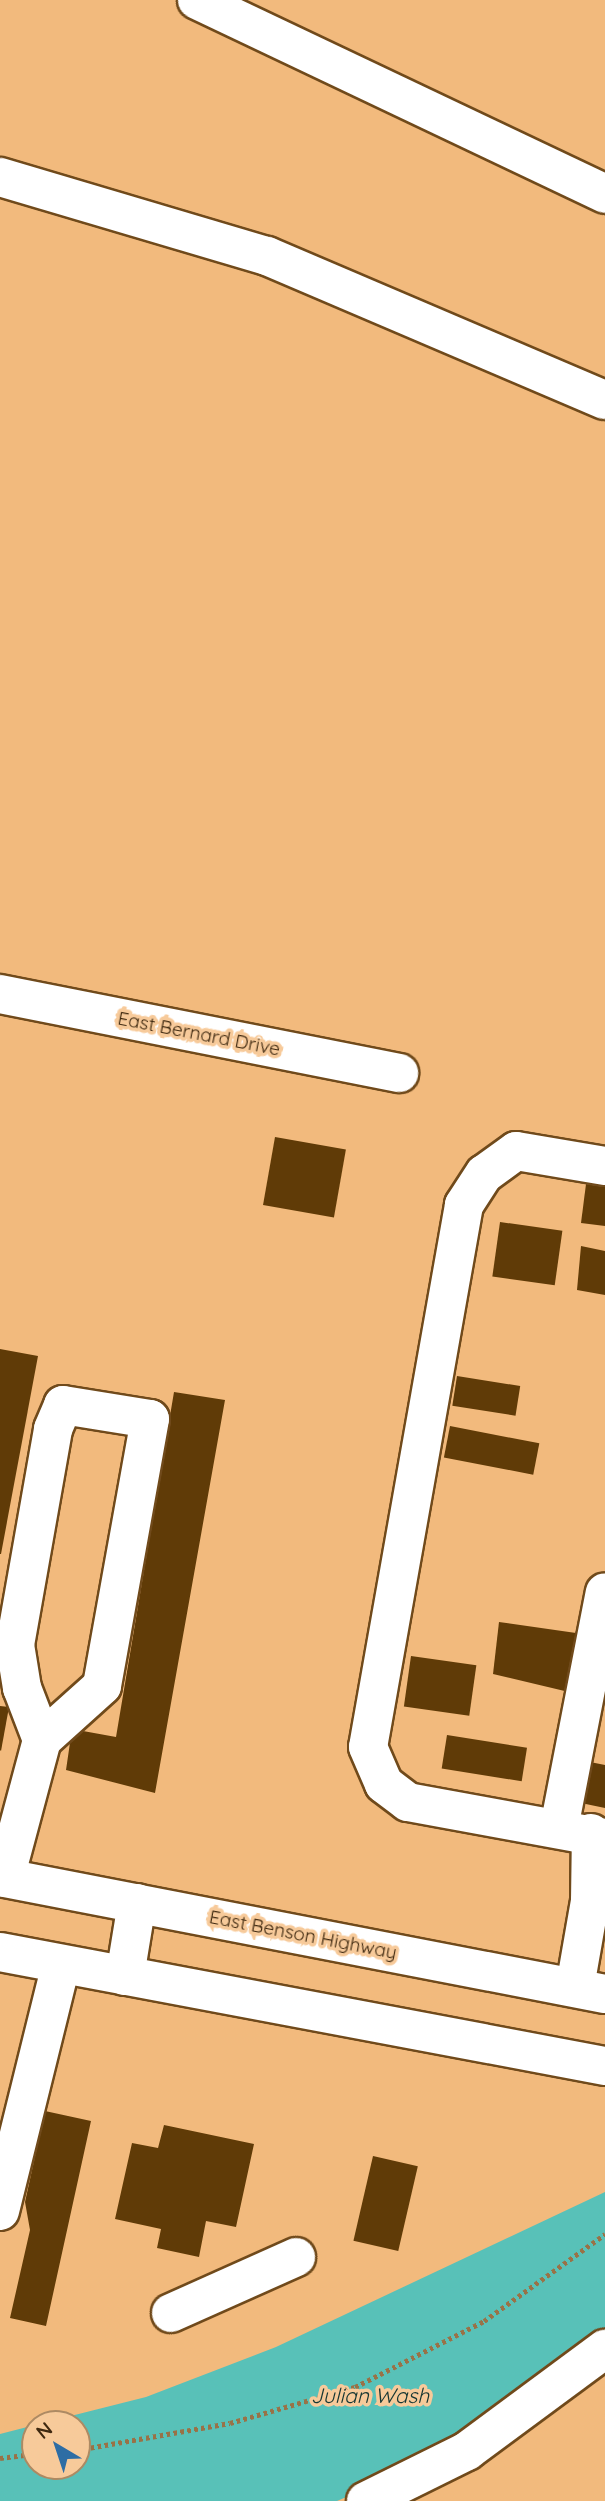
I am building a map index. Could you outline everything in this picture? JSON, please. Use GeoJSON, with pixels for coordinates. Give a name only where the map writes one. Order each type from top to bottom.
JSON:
{"type":"FeatureCollection","features":[{"type":"Feature","properties":{"kind":"main road"},"geometry":{"type":"LineString","coordinates":[[197,0],[605,194]]}},
{"type":"Feature","properties":{"kind":"main road"},"geometry":{"type":"LineString","coordinates":[[0,177],[267,256],[605,400]]}},
{"type":"Feature","properties":{"kind":"main road","name":"East Bernard Drive"},"geometry":{"type":"LineString","coordinates":[[0,994],[399,1073]]}},
{"type":"Feature","properties":{"kind":"main road"},"geometry":{"type":"LineString","coordinates":[[585,1833],[408,1802],[384,1784],[368,1746],[464,1205],[484,1174],[516,1150],[605,1166]]}},
{"type":"Feature","properties":{"kind":"main road"},"geometry":{"type":"LineString","coordinates":[[3,1878],[41,1740],[102,1686],[150,1419],[63,1405],[53,1429],[15,1645],[22,1688],[41,1740]]}},
{"type":"Feature","properties":{"kind":"main road"},"geometry":{"type":"LineString","coordinates":[[590,1991],[590,1901],[585,1833],[605,1592]]}},
{"type":"Feature","properties":{"kind":"main road","name":"East Benson Highway"},"geometry":{"type":"LineString","coordinates":[[3,1878],[590,1991]]}},
{"type":"Feature","properties":{"kind":"main road"},"geometry":{"type":"LineString","coordinates":[[125,1976],[137,1903]]}},
{"type":"Feature","properties":{"kind":"main road"},"geometry":{"type":"LineString","coordinates":[[0,1952],[605,2066]]}},
{"type":"Feature","properties":{"kind":"main road"},"geometry":{"type":"LineString","coordinates":[[0,2211],[61,1964]]}},
{"type":"Feature","properties":{"kind":"main road"},"geometry":{"type":"LineString","coordinates":[[171,2313],[296,2257]]}},
{"type":"Feature","properties":{"kind":"main road"},"geometry":{"type":"LineString","coordinates":[[366,2501],[467,2451],[605,2349]]}},
{"type":"Feature","properties":{"kind":"path"},"geometry":{"type":"LineString","coordinates":[[91,2448],[230,2423],[355,2387],[464,2334],[605,2234]]}},
{"type":"Feature","properties":{"kind":"path"},"geometry":{"type":"LineString","coordinates":[[0,2458],[21,2456]]}},
{"type":"Feature","properties":{"kind":"water","name":"Julian Wash"},"geometry":{"type":"Polygon","coordinates":[[[605,2192],[605,2328],[523,2401],[409,2470],[337,2501],[0,2501],[0,2434],[21,2429],[21,2480],[91,2480],[91,2411],[146,2397],[276,2347],[605,2192]]]}},
{"type":"Feature","properties":{"kind":"building"},"geometry":{"type":"Polygon","coordinates":[[[275,1137],[346,1150],[334,1217],[263,1205],[275,1137]]]}},
{"type":"Feature","properties":{"kind":"building"},"geometry":{"type":"Polygon","coordinates":[[[586,1184],[605,1187],[605,1226],[581,1223],[586,1184]]]}},
{"type":"Feature","properties":{"kind":"building"},"geometry":{"type":"Polygon","coordinates":[[[500,1222],[562,1231],[555,1285],[492,1276],[500,1222]]]}},
{"type":"Feature","properties":{"kind":"building"},"geometry":{"type":"Polygon","coordinates":[[[581,1246],[605,1251],[605,1295],[577,1290],[581,1246]]]}},
{"type":"Feature","properties":{"kind":"building"},"geometry":{"type":"Polygon","coordinates":[[[0,1349],[38,1356],[1,1554],[0,1554],[0,1349]]]}},
{"type":"Feature","properties":{"kind":"building"},"geometry":{"type":"Polygon","coordinates":[[[457,1376],[520,1386],[516,1416],[452,1406],[457,1376]]]}},
{"type":"Feature","properties":{"kind":"building"},"geometry":{"type":"Polygon","coordinates":[[[174,1392],[225,1400],[155,1793],[66,1770],[72,1729],[116,1737],[174,1392]]]}},
{"type":"Feature","properties":{"kind":"building"},"geometry":{"type":"Polygon","coordinates":[[[450,1426],[539,1443],[533,1475],[444,1457],[450,1426]]]}},
{"type":"Feature","properties":{"kind":"building"},"geometry":{"type":"Polygon","coordinates":[[[499,1622],[583,1634],[573,1693],[493,1674],[499,1622]]]}},
{"type":"Feature","properties":{"kind":"building"},"geometry":{"type":"Polygon","coordinates":[[[411,1656],[476,1665],[469,1716],[404,1707],[411,1656]]]}},
{"type":"Feature","properties":{"kind":"building"},"geometry":{"type":"Polygon","coordinates":[[[0,1706],[9,1707],[1,1751],[0,1750],[0,1706]]]}},
{"type":"Feature","properties":{"kind":"building"},"geometry":{"type":"Polygon","coordinates":[[[447,1735],[527,1748],[522,1781],[442,1769],[447,1735]]]}},
{"type":"Feature","properties":{"kind":"building"},"geometry":{"type":"Polygon","coordinates":[[[590,1762],[605,1765],[605,1808],[581,1803],[590,1762]]]}},
{"type":"Feature","properties":{"kind":"building"},"geometry":{"type":"Polygon","coordinates":[[[45,2111],[91,2121],[46,2326],[10,2318],[30,2230],[25,2202],[45,2111]]]}},
{"type":"Feature","properties":{"kind":"building"},"geometry":{"type":"Polygon","coordinates":[[[164,2125],[254,2144],[236,2227],[206,2221],[199,2257],[157,2248],[161,2229],[115,2219],[132,2143],[158,2148],[164,2125]]]}},
{"type":"Feature","properties":{"kind":"building"},"geometry":{"type":"Polygon","coordinates":[[[373,2156],[418,2166],[398,2251],[353,2241],[373,2156]]]}}]}
